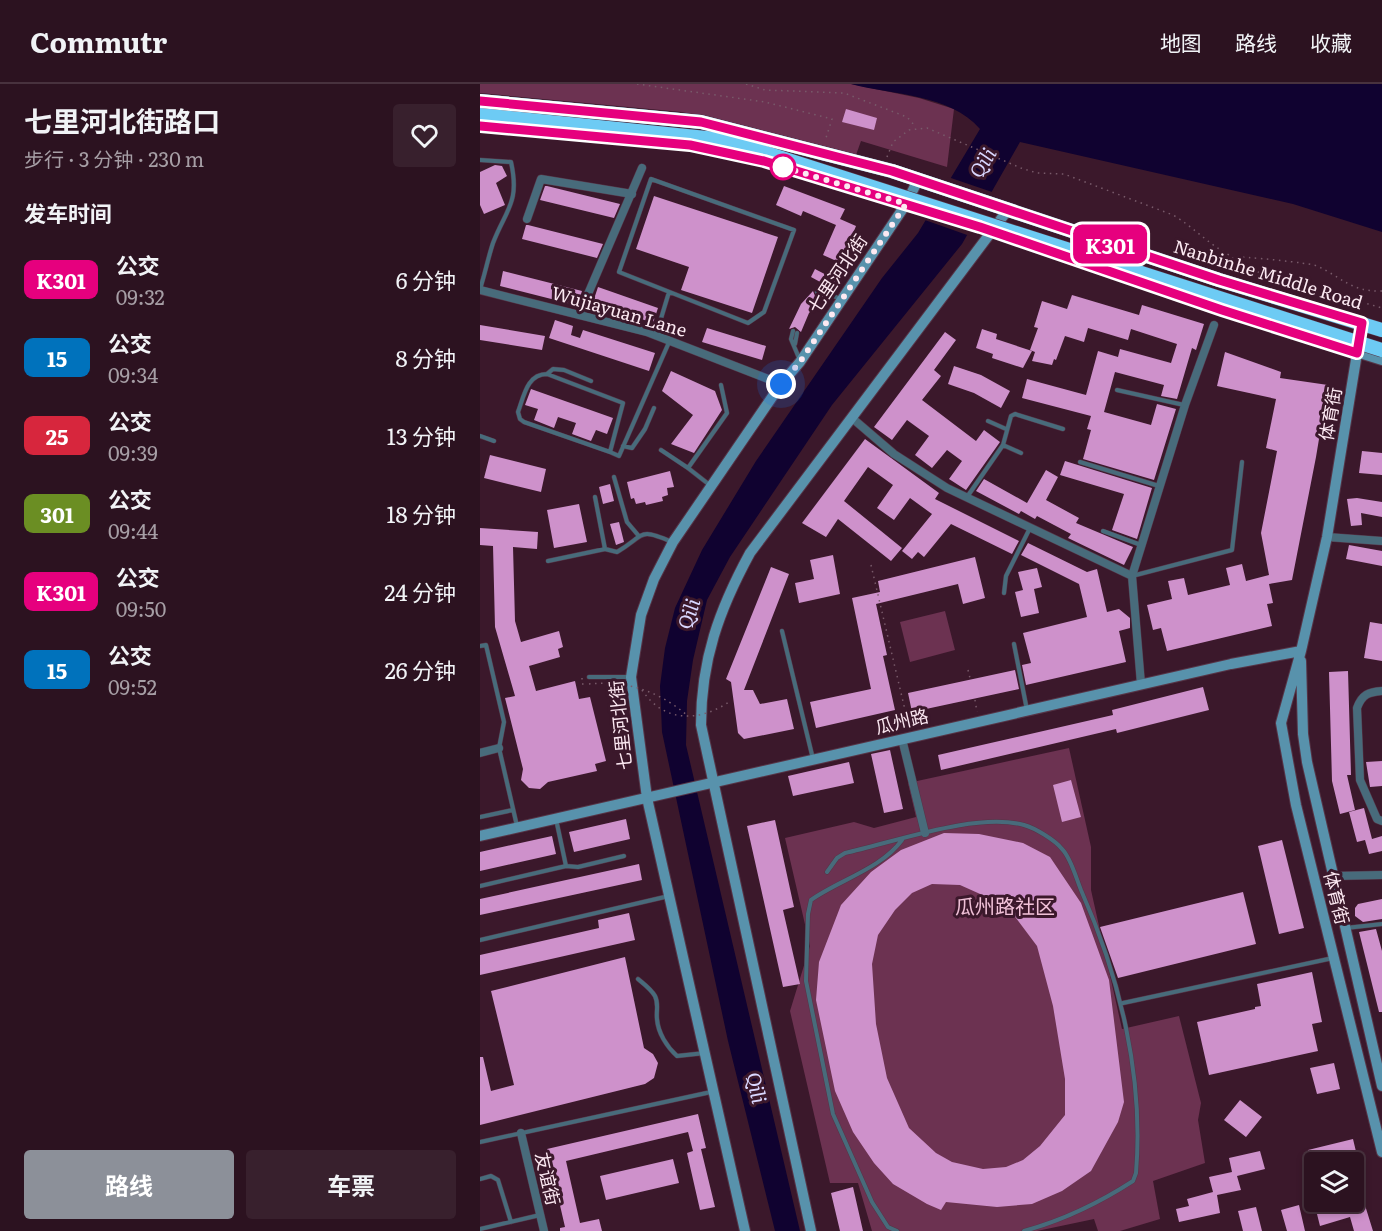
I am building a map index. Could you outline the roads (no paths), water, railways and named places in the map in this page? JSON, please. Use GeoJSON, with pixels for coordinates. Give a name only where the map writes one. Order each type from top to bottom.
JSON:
{"type":"FeatureCollection","features":[{"type":"Feature","properties":{"kind":"highway","name":"Nanbinhe Middle Road"},"geometry":{"type":"LineString","coordinates":[[480,101],[701,122],[882,169],[1382,330]]}},
{"type":"Feature","properties":{"kind":"highway","name":"Nanbinhe Middle Road"},"geometry":{"type":"LineString","coordinates":[[480,115],[726,140],[1382,350]]}},
{"type":"Feature","properties":{"kind":"street"},"geometry":{"type":"LineString","coordinates":[[480,125],[690,145],[764,161],[994,231],[1382,360]]}},
{"type":"Feature","properties":{"kind":"street"},"geometry":{"type":"LineString","coordinates":[[579,315],[642,168]]}},
{"type":"Feature","properties":{"kind":"street"},"geometry":{"type":"LineString","coordinates":[[527,219],[542,179],[632,194]]}},
{"type":"Feature","properties":{"kind":"street","name":"七里河北街"},"geometry":{"type":"LineString","coordinates":[[745,1231],[647,798],[631,691],[631,677],[641,615],[654,579],[673,542],[781,384],[800,362],[906,204],[918,180]]}},
{"type":"Feature","properties":{"kind":"street"},"geometry":{"type":"LineString","coordinates":[[810,1231],[701,725],[701,689],[716,625],[733,584],[750,553],[994,231],[1002,209]]}},
{"type":"Feature","properties":{"kind":"street","name":"Wujiayuan Lane"},"geometry":{"type":"LineString","coordinates":[[480,290],[655,335],[781,384]]}},
{"type":"Feature","properties":{"kind":"street","name":"体育街"},"geometry":{"type":"LineString","coordinates":[[1362,323],[1327,537],[1301,651],[1281,723],[1296,805],[1382,1152]]}},
{"type":"Feature","properties":{"kind":"street"},"geometry":{"type":"LineString","coordinates":[[1140,684],[1132,576],[1185,405],[1214,326]]}},
{"type":"Feature","properties":{"kind":"street"},"geometry":{"type":"LineString","coordinates":[[852,418],[894,454],[947,488],[1132,576]]}},
{"type":"Feature","properties":{"kind":"street"},"geometry":{"type":"LineString","coordinates":[[1327,537],[1382,541]]}},
{"type":"Feature","properties":{"kind":"street","name":"体育街"},"geometry":{"type":"LineString","coordinates":[[1301,651],[1303,734],[1307,762],[1382,1086]]}},
{"type":"Feature","properties":{"kind":"street","name":"瓜州路"},"geometry":{"type":"LineString","coordinates":[[480,836],[1140,684],[1301,651]]}},
{"type":"Feature","properties":{"kind":"street"},"geometry":{"type":"LineString","coordinates":[[1382,691],[1370,692],[1360,698],[1357,708],[1360,780],[1377,819],[1382,821]]}},
{"type":"Feature","properties":{"kind":"street"},"geometry":{"type":"LineString","coordinates":[[907,738],[925,833]]}},
{"type":"Feature","properties":{"kind":"street"},"geometry":{"type":"LineString","coordinates":[[480,753],[500,748]]}},
{"type":"Feature","properties":{"kind":"street"},"geometry":{"type":"LineString","coordinates":[[1333,876],[1382,875]]}},
{"type":"Feature","properties":{"kind":"street","name":"友谊街"},"geometry":{"type":"LineString","coordinates":[[521,1133],[544,1231]]}},
{"type":"Feature","properties":{"kind":"lane"},"geometry":{"type":"LineString","coordinates":[[480,160],[511,162],[515,182],[509,213],[494,242],[480,290]]}},
{"type":"Feature","properties":{"kind":"lane"},"geometry":{"type":"LineString","coordinates":[[651,179],[794,230],[764,312],[748,324],[669,292],[619,272],[651,179]]}},
{"type":"Feature","properties":{"kind":"lane"},"geometry":{"type":"LineString","coordinates":[[655,335],[669,292]]}},
{"type":"Feature","properties":{"kind":"lane"},"geometry":{"type":"LineString","coordinates":[[819,294],[829,294],[840,300]]}},
{"type":"Feature","properties":{"kind":"lane"},"geometry":{"type":"LineString","coordinates":[[795,332],[791,339],[795,344],[800,362]]}},
{"type":"Feature","properties":{"kind":"lane"},"geometry":{"type":"LineString","coordinates":[[610,452],[623,403],[548,374],[537,375],[529,383],[518,412],[520,419],[619,456],[670,340]]}},
{"type":"Feature","properties":{"kind":"lane"},"geometry":{"type":"LineString","coordinates":[[548,374],[553,369],[564,370],[591,381]]}},
{"type":"Feature","properties":{"kind":"lane"},"geometry":{"type":"LineString","coordinates":[[687,468],[728,413],[721,385]]}},
{"type":"Feature","properties":{"kind":"lane"},"geometry":{"type":"LineString","coordinates":[[1117,390],[1185,405]]}},
{"type":"Feature","properties":{"kind":"lane"},"geometry":{"type":"LineString","coordinates":[[623,446],[632,448],[645,429],[654,408]]}},
{"type":"Feature","properties":{"kind":"lane"},"geometry":{"type":"LineString","coordinates":[[967,497],[1003,445],[1011,416],[1015,414],[1063,429]]}},
{"type":"Feature","properties":{"kind":"lane"},"geometry":{"type":"LineString","coordinates":[[988,421],[1006,429]]}},
{"type":"Feature","properties":{"kind":"lane"},"geometry":{"type":"LineString","coordinates":[[480,436],[494,441]]}},
{"type":"Feature","properties":{"kind":"lane"},"geometry":{"type":"LineString","coordinates":[[1003,445],[1021,453]]}},
{"type":"Feature","properties":{"kind":"lane"},"geometry":{"type":"LineString","coordinates":[[661,450],[712,487]]}},
{"type":"Feature","properties":{"kind":"lane"},"geometry":{"type":"LineString","coordinates":[[1080,462],[1160,487]]}},
{"type":"Feature","properties":{"kind":"lane"},"geometry":{"type":"LineString","coordinates":[[1132,576],[1233,550],[1242,462]]}},
{"type":"Feature","properties":{"kind":"lane"},"geometry":{"type":"LineString","coordinates":[[614,477],[627,522],[638,535]]}},
{"type":"Feature","properties":{"kind":"lane"},"geometry":{"type":"LineString","coordinates":[[595,497],[605,549]]}},
{"type":"Feature","properties":{"kind":"lane"},"geometry":{"type":"LineString","coordinates":[[1004,593],[1006,576],[1030,527]]}},
{"type":"Feature","properties":{"kind":"lane"},"geometry":{"type":"LineString","coordinates":[[1103,531],[1142,546]]}},
{"type":"Feature","properties":{"kind":"lane"},"geometry":{"type":"LineString","coordinates":[[548,561],[605,549],[617,552],[638,535],[650,532],[673,542]]}},
{"type":"Feature","properties":{"kind":"lane"},"geometry":{"type":"LineString","coordinates":[[782,631],[813,760]]}},
{"type":"Feature","properties":{"kind":"lane"},"geometry":{"type":"LineString","coordinates":[[1014,644],[1027,711]]}},
{"type":"Feature","properties":{"kind":"lane"},"geometry":{"type":"LineString","coordinates":[[480,646],[486,645],[504,722],[500,748],[517,827]]}},
{"type":"Feature","properties":{"kind":"lane"},"geometry":{"type":"LineString","coordinates":[[589,677],[631,677]]}},
{"type":"Feature","properties":{"kind":"lane"},"geometry":{"type":"LineString","coordinates":[[480,817],[513,810]]}},
{"type":"Feature","properties":{"kind":"lane"},"geometry":{"type":"LineString","coordinates":[[556,818],[566,866]]}},
{"type":"Feature","properties":{"kind":"lane"},"geometry":{"type":"LineString","coordinates":[[827,872],[837,858],[845,853],[925,833],[998,820],[1026,825],[1063,849],[1090,909],[1123,1003],[1136,1104],[1138,1148],[1133,1182],[1059,1222],[1024,1231]]}},
{"type":"Feature","properties":{"kind":"lane"},"geometry":{"type":"LineString","coordinates":[[897,1231],[888,1227],[872,1202],[833,1114],[806,981],[808,914],[811,900],[876,862],[895,849],[902,839]]}},
{"type":"Feature","properties":{"kind":"lane"},"geometry":{"type":"LineString","coordinates":[[480,886],[566,866],[578,867],[624,856]]}},
{"type":"Feature","properties":{"kind":"lane"},"geometry":{"type":"LineString","coordinates":[[480,940],[669,896]]}},
{"type":"Feature","properties":{"kind":"lane"},"geometry":{"type":"LineString","coordinates":[[1345,928],[1382,924]]}},
{"type":"Feature","properties":{"kind":"lane"},"geometry":{"type":"LineString","coordinates":[[1123,1003],[1334,958]]}},
{"type":"Feature","properties":{"kind":"lane"},"geometry":{"type":"LineString","coordinates":[[638,979],[654,995],[658,1006],[657,1019],[664,1041],[672,1051],[677,1056],[705,1053]]}},
{"type":"Feature","properties":{"kind":"lane"},"geometry":{"type":"LineString","coordinates":[[480,1142],[714,1091]]}},
{"type":"Feature","properties":{"kind":"lane"},"geometry":{"type":"LineString","coordinates":[[480,1179],[491,1176],[498,1180],[511,1222]]}},
{"type":"Feature","properties":{"kind":"lane"},"geometry":{"type":"LineString","coordinates":[[480,1229],[541,1215]]}},
{"type":"Feature","properties":{"kind":"water","name":"Qili"},"geometry":{"type":"Polygon","coordinates":[[[851,84],[1382,84],[1382,232],[1293,204],[1020,142],[962,244],[832,405],[730,557],[707,600],[693,660],[687,701],[686,745],[800,1231],[775,1231],[728,1041],[662,732],[660,686],[665,648],[675,608],[702,550],[756,461],[882,278],[918,233],[980,129],[968,117],[937,102],[851,84]]]}},
{"type":"Feature","properties":{"kind":"district","name":"瓜州路社区"},"geometry":{"type":"Point","coordinates":[1005,907]}}]}
